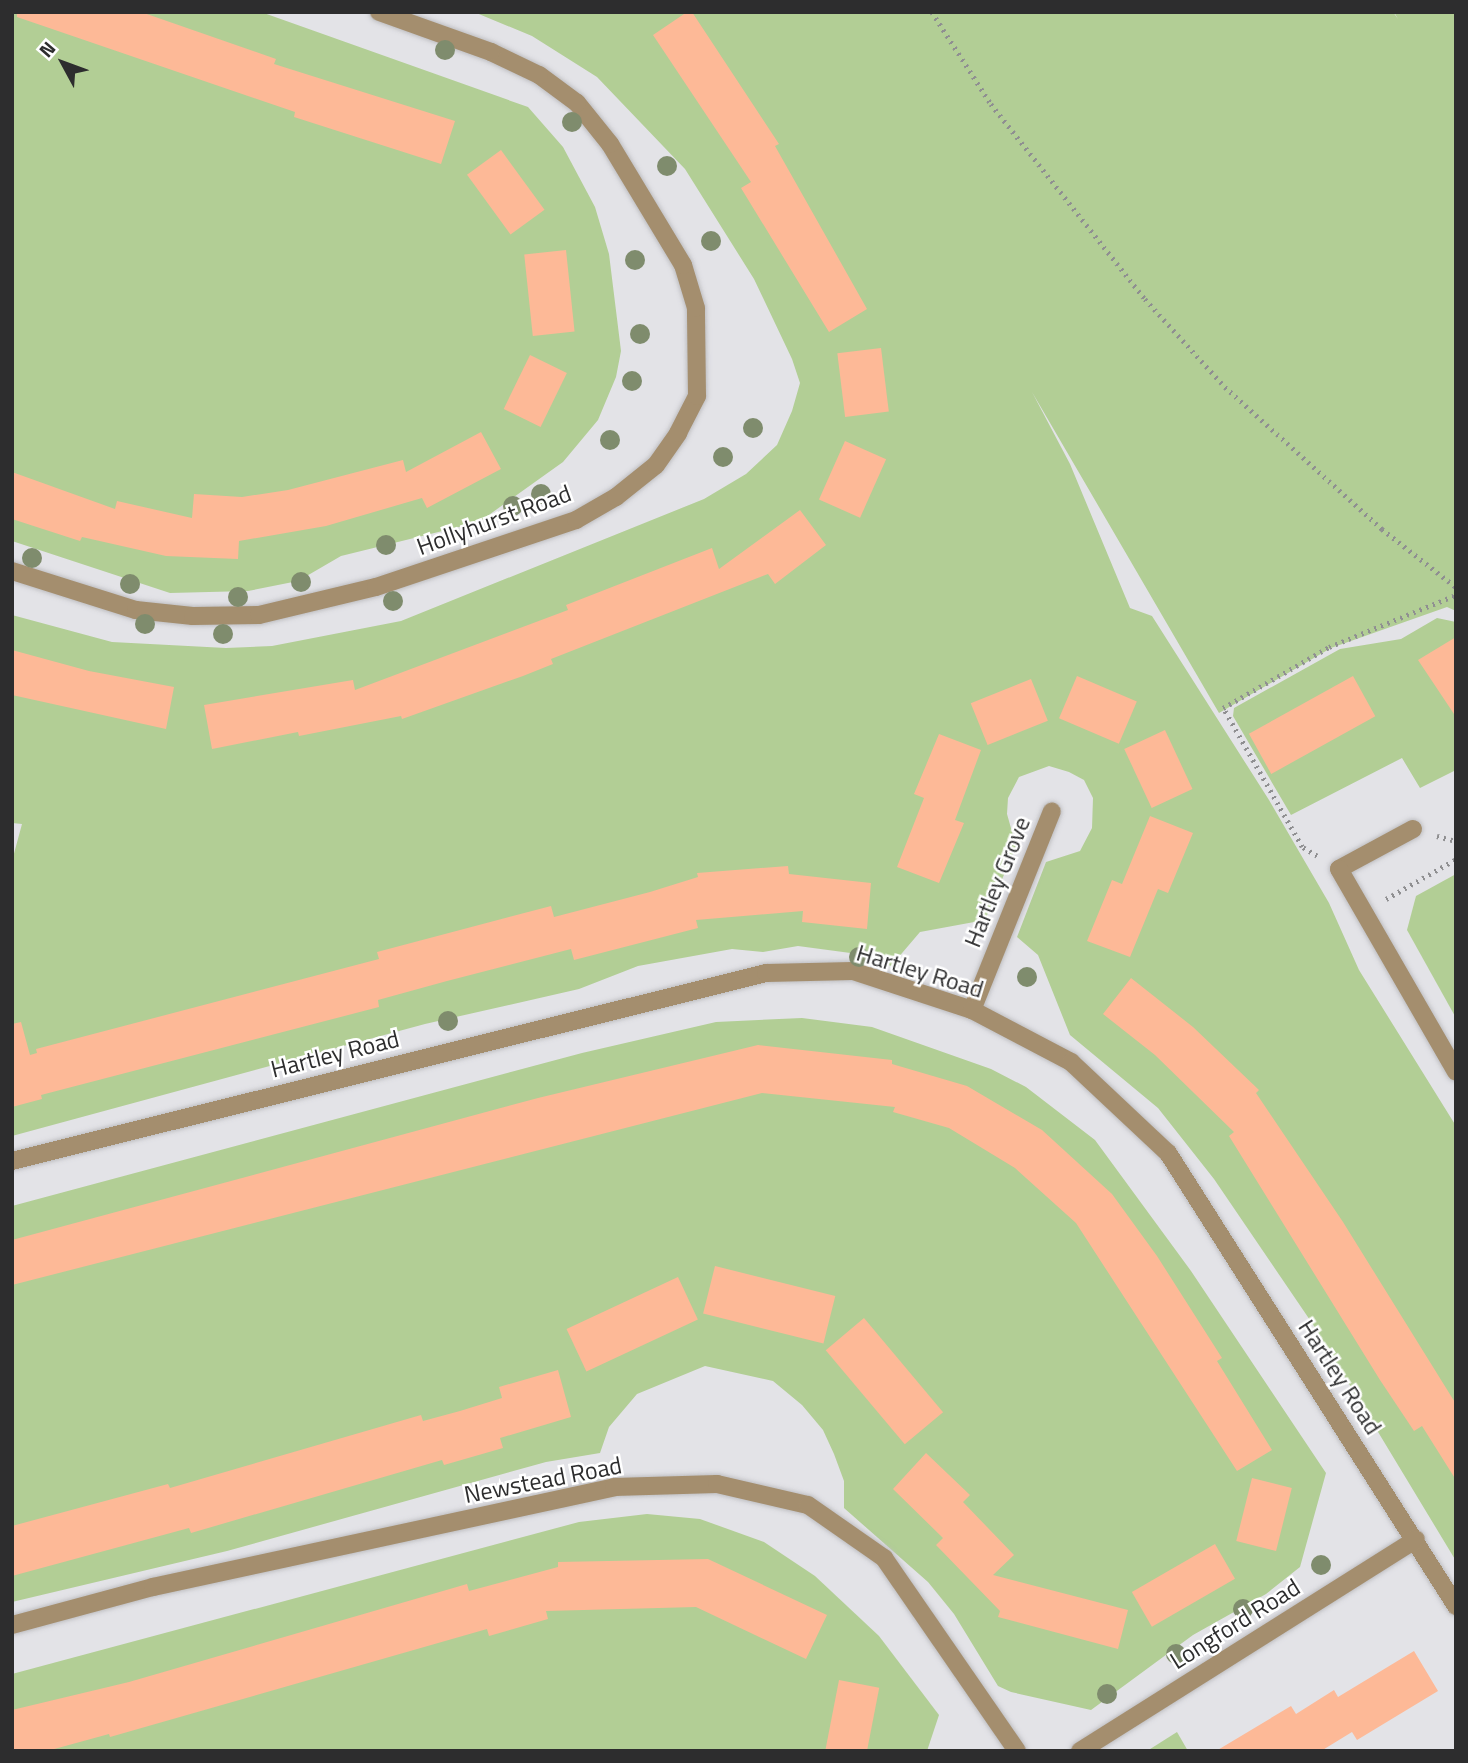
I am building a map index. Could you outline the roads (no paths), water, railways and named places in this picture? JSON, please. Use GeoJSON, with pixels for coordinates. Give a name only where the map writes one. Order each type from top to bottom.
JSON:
{"type":"FeatureCollection","features":[{"type":"Feature","properties":{"kind":"street","name":"Hollyhurst Road"},"geometry":{"type":"LineString","coordinates":[[12,571],[136,610],[193,616],[259,615],[376,587],[576,520],[616,497],[656,465],[678,433],[697,396],[696,308],[682,265],[610,144],[577,103],[539,75],[491,52],[379,12]]}},
{"type":"Feature","properties":{"kind":"street","name":"Hartley Grove"},"geometry":{"type":"LineString","coordinates":[[972,1010],[1052,811]]}},
{"type":"Feature","properties":{"kind":"street"},"geometry":{"type":"LineString","coordinates":[[1413,829],[1339,869],[1456,1072]]}},
{"type":"Feature","properties":{"kind":"street","name":"Hartley Road"},"geometry":{"type":"LineString","coordinates":[[12,1161],[766,973],[853,971],[972,1010],[1071,1062],[1168,1153],[1416,1539],[1456,1606]]}},
{"type":"Feature","properties":{"kind":"street","name":"Newstead Road"},"geometry":{"type":"LineString","coordinates":[[12,1625],[153,1587],[614,1487],[717,1484],[808,1505],[884,1558],[1017,1751]]}},
{"type":"Feature","properties":{"kind":"street","name":"Longford Road"},"geometry":{"type":"LineString","coordinates":[[1080,1751],[1416,1539]]}}]}
